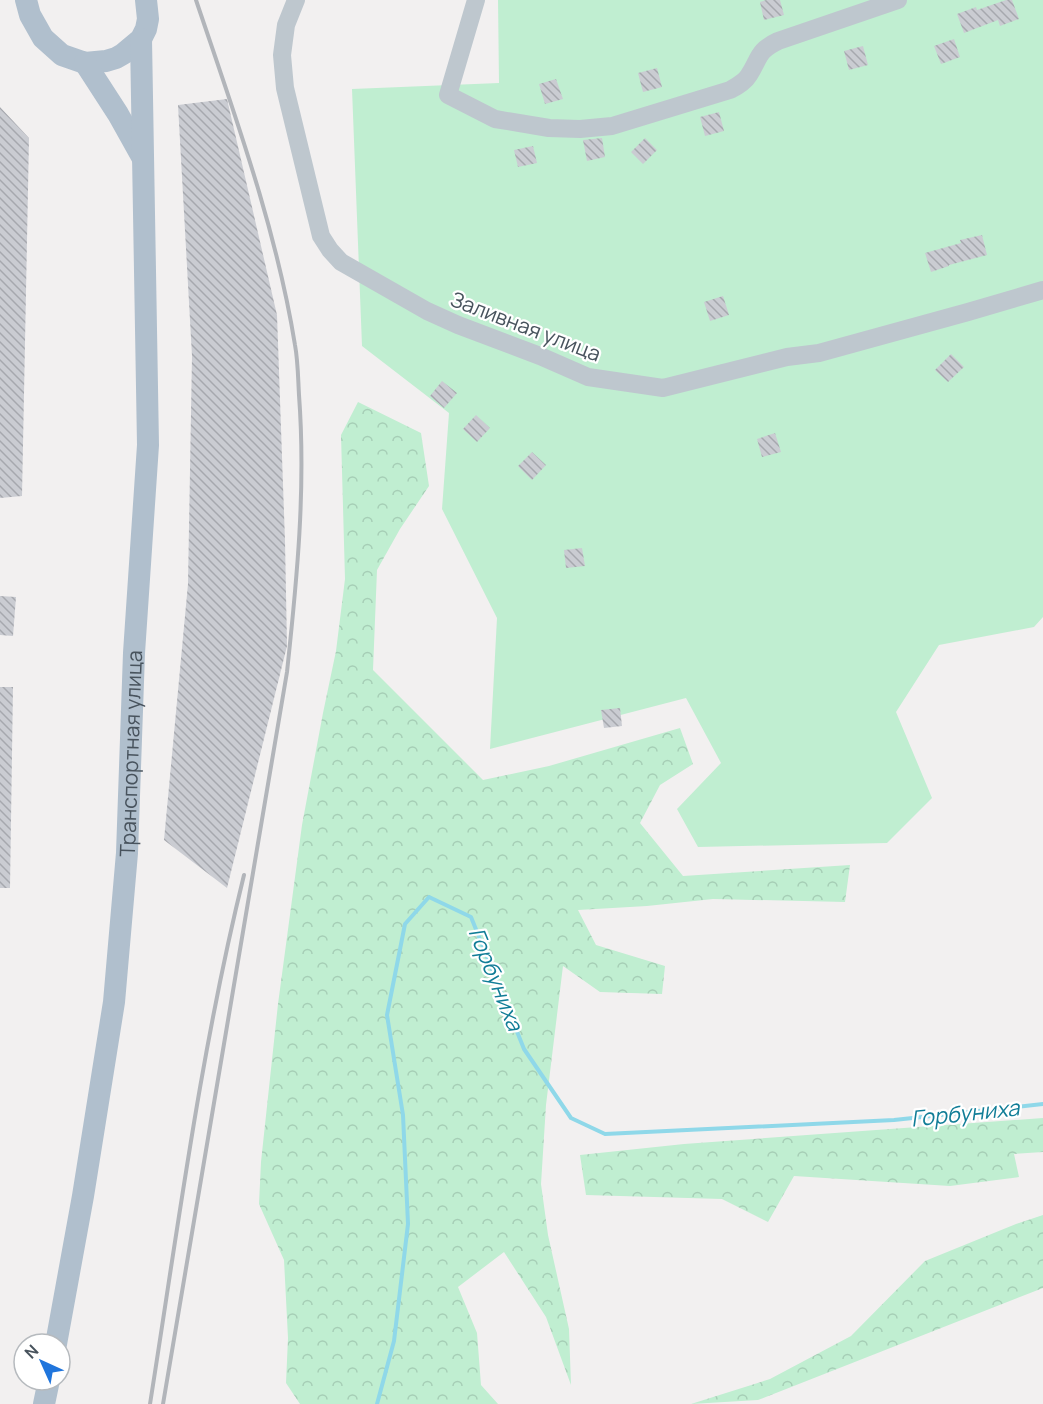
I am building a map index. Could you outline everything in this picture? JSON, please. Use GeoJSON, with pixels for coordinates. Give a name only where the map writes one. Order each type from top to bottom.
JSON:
{"type":"FeatureCollection","features":[{"type":"Feature","properties":{"kind":"main road"},"geometry":{"type":"LineString","coordinates":[[26,0],[30,15],[43,38],[62,55],[86,63],[106,61],[123,54],[141,39]]}},
{"type":"Feature","properties":{"kind":"main road","name":"Транспортная улица"},"geometry":{"type":"LineString","coordinates":[[58,1332],[114,1002],[127,853],[134,653],[148,445],[141,39],[148,19],[146,0]]}},
{"type":"Feature","properties":{"kind":"main road"},"geometry":{"type":"LineString","coordinates":[[86,63],[143,160]]}},
{"type":"Feature","properties":{"kind":"street","name":"Заливная улица"},"geometry":{"type":"LineString","coordinates":[[296,0],[286,25],[282,55],[285,88],[321,236],[330,250],[341,262],[427,311],[588,377],[663,388],[787,357],[819,353],[1043,290]]}},
{"type":"Feature","properties":{"kind":"street"},"geometry":{"type":"LineString","coordinates":[[476,0],[448,95],[495,119],[549,128],[580,129],[612,126],[730,90],[740,85],[748,77],[761,53],[769,46],[898,0]]}},
{"type":"Feature","properties":{"kind":"green space"},"geometry":{"type":"Polygon","coordinates":[[[498,0],[1043,0],[1043,617],[1034,627],[939,645],[896,712],[932,798],[887,843],[698,847],[677,809],[721,763],[686,698],[490,749],[497,618],[442,509],[449,413],[362,346],[352,89],[499,83],[498,0]]]}},
{"type":"Feature","properties":{"kind":"green space"},"geometry":{"type":"Polygon","coordinates":[[[358,402],[421,433],[429,486],[400,529],[377,570],[373,670],[483,780],[549,766],[680,728],[693,764],[660,785],[640,823],[683,876],[850,865],[845,902],[713,899],[578,910],[596,945],[665,966],[662,994],[600,992],[563,966],[546,1105],[541,1184],[548,1235],[569,1329],[571,1385],[546,1317],[504,1252],[458,1287],[477,1333],[481,1385],[498,1404],[300,1404],[286,1383],[288,1338],[284,1260],[259,1204],[261,1162],[278,1004],[302,825],[336,651],[345,579],[341,435],[358,402]]]}},
{"type":"Feature","properties":{"kind":"green space"},"geometry":{"type":"Polygon","coordinates":[[[1043,1118],[1043,1152],[1014,1154],[1019,1177],[950,1186],[794,1176],[768,1222],[722,1199],[586,1195],[580,1155],[684,1144],[1043,1118]]]}},
{"type":"Feature","properties":{"kind":"green space"},"geometry":{"type":"Polygon","coordinates":[[[1043,1215],[1043,1288],[758,1400],[691,1404],[770,1379],[851,1336],[925,1261],[1043,1215]]]}},
{"type":"Feature","properties":{"kind":"building"},"geometry":{"type":"Polygon","coordinates":[[[780,0],[784,15],[764,20],[760,2],[780,0]]]}},
{"type":"Feature","properties":{"kind":"building"},"geometry":{"type":"Polygon","coordinates":[[[1012,0],[1019,19],[1000,26],[998,20],[964,33],[957,14],[1012,0]]]}},
{"type":"Feature","properties":{"kind":"building"},"geometry":{"type":"Polygon","coordinates":[[[954,39],[960,57],[941,64],[934,46],[954,39]]]}},
{"type":"Feature","properties":{"kind":"building"},"geometry":{"type":"Polygon","coordinates":[[[863,46],[868,65],[849,70],[844,51],[863,46]]]}},
{"type":"Feature","properties":{"kind":"building"},"geometry":{"type":"Polygon","coordinates":[[[657,68],[662,87],[643,92],[638,73],[657,68]]]}},
{"type":"Feature","properties":{"kind":"building"},"geometry":{"type":"Polygon","coordinates":[[[556,79],[563,99],[545,104],[539,84],[556,79]]]}},
{"type":"Feature","properties":{"kind":"building"},"geometry":{"type":"Polygon","coordinates":[[[227,99],[277,315],[287,646],[227,888],[164,840],[188,584],[192,356],[178,105],[227,99]]]}},
{"type":"Feature","properties":{"kind":"building"},"geometry":{"type":"Polygon","coordinates":[[[0,107],[29,138],[22,496],[0,498],[0,107]]]}},
{"type":"Feature","properties":{"kind":"building"},"geometry":{"type":"Polygon","coordinates":[[[719,112],[724,131],[705,136],[700,117],[719,112]]]}},
{"type":"Feature","properties":{"kind":"building"},"geometry":{"type":"Polygon","coordinates":[[[602,138],[605,157],[587,161],[583,140],[602,138]]]}},
{"type":"Feature","properties":{"kind":"building"},"geometry":{"type":"Polygon","coordinates":[[[645,138],[657,150],[643,164],[631,152],[645,138]]]}},
{"type":"Feature","properties":{"kind":"building"},"geometry":{"type":"Polygon","coordinates":[[[533,146],[537,163],[518,167],[514,150],[533,146]]]}},
{"type":"Feature","properties":{"kind":"building"},"geometry":{"type":"Polygon","coordinates":[[[982,235],[987,255],[931,272],[925,253],[961,243],[960,240],[982,235]]]}},
{"type":"Feature","properties":{"kind":"building"},"geometry":{"type":"Polygon","coordinates":[[[723,296],[729,315],[710,321],[704,302],[723,296]]]}},
{"type":"Feature","properties":{"kind":"building"},"geometry":{"type":"Polygon","coordinates":[[[951,354],[964,367],[948,382],[935,370],[951,354]]]}},
{"type":"Feature","properties":{"kind":"building"},"geometry":{"type":"Polygon","coordinates":[[[442,381],[457,393],[444,408],[430,396],[442,381]]]}},
{"type":"Feature","properties":{"kind":"building"},"geometry":{"type":"Polygon","coordinates":[[[476,415],[490,428],[477,442],[463,429],[476,415]]]}},
{"type":"Feature","properties":{"kind":"building"},"geometry":{"type":"Polygon","coordinates":[[[775,433],[781,452],[762,457],[757,439],[775,433]]]}},
{"type":"Feature","properties":{"kind":"building"},"geometry":{"type":"Polygon","coordinates":[[[532,452],[546,465],[532,480],[518,466],[532,452]]]}},
{"type":"Feature","properties":{"kind":"building"},"geometry":{"type":"Polygon","coordinates":[[[582,548],[585,566],[566,568],[564,550],[582,548]]]}},
{"type":"Feature","properties":{"kind":"building"},"geometry":{"type":"Polygon","coordinates":[[[0,596],[16,597],[13,636],[0,635],[0,596]]]}},
{"type":"Feature","properties":{"kind":"building"},"geometry":{"type":"Polygon","coordinates":[[[0,687],[13,687],[10,888],[0,888],[0,687]]]}},
{"type":"Feature","properties":{"kind":"building"},"geometry":{"type":"Polygon","coordinates":[[[620,708],[622,726],[604,728],[601,710],[620,708]]]}},
{"type":"Feature","properties":{"kind":"waterway","name":"Горбуниха"},"geometry":{"type":"LineString","coordinates":[[377,1404],[394,1341],[408,1224],[403,1115],[387,1015],[405,924],[429,897],[471,917],[524,1049],[571,1118],[605,1134],[894,1120],[1043,1104]]}},
{"type":"Feature","properties":{"kind":"railway"},"geometry":{"type":"LineString","coordinates":[[163,1404],[287,672],[301,499],[301,430],[297,363],[287,301],[253,171],[196,0]]}},
{"type":"Feature","properties":{"kind":"railway"},"geometry":{"type":"LineString","coordinates":[[150,1404],[203,1072],[244,875]]}}]}
